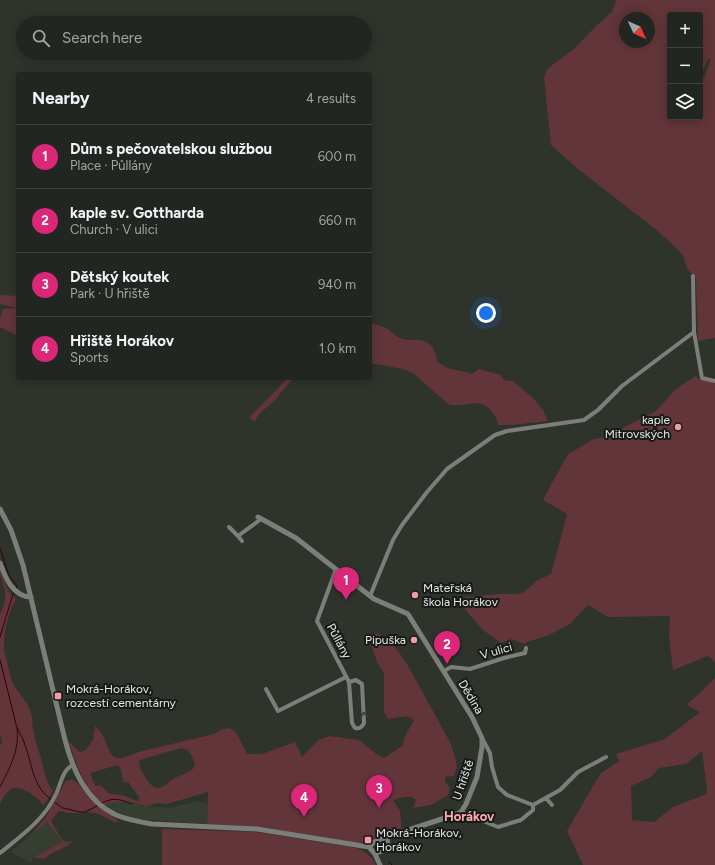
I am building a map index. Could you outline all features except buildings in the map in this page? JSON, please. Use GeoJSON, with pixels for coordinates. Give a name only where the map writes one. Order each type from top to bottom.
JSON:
{"type":"FeatureCollection","features":[{"type":"Feature","properties":{"kind":"street"},"geometry":{"type":"LineString","coordinates":[[693,276],[694,332],[702,378],[715,381]]}},
{"type":"Feature","properties":{"kind":"street"},"geometry":{"type":"LineString","coordinates":[[238,536],[260,518],[296,538],[370,596],[393,540],[402,525],[447,469],[495,435],[507,431],[584,420],[598,410],[622,386],[694,332]]}},
{"type":"Feature","properties":{"kind":"street"},"geometry":{"type":"LineString","coordinates":[[0,509],[9,525],[31,597],[65,740],[73,765],[83,786],[100,805],[117,816],[138,822],[257,829],[369,847],[375,854],[380,865]]}},
{"type":"Feature","properties":{"kind":"street"},"geometry":{"type":"LineString","coordinates":[[229,527],[242,541]]}},
{"type":"Feature","properties":{"kind":"street"},"geometry":{"type":"LineString","coordinates":[[0,563],[6,578],[16,590],[26,596],[31,597]]}},
{"type":"Feature","properties":{"kind":"street","name":"Půllány"},"geometry":{"type":"LineString","coordinates":[[336,570],[317,621],[349,682],[352,723],[353,726],[358,728],[362,727],[364,723],[362,684],[356,680],[349,682]]}},
{"type":"Feature","properties":{"kind":"street","name":"Dědina"},"geometry":{"type":"LineString","coordinates":[[370,596],[408,614],[472,717],[482,738],[482,747]]}},
{"type":"Feature","properties":{"kind":"street","name":"V ulici"},"geometry":{"type":"LineString","coordinates":[[444,671],[451,668],[470,669],[525,653],[526,648]]}},
{"type":"Feature","properties":{"kind":"street","name":"Půllány"},"geometry":{"type":"LineString","coordinates":[[266,689],[278,711],[346,677]]}},
{"type":"Feature","properties":{"kind":"street"},"geometry":{"type":"LineString","coordinates":[[482,738],[490,753],[492,767],[498,787],[507,795],[533,805],[560,790],[578,772],[606,757]]}},
{"type":"Feature","properties":{"kind":"street","name":"U hřiště"},"geometry":{"type":"LineString","coordinates":[[369,847],[374,842],[387,837],[461,812],[466,804],[477,777],[482,747]]}},
{"type":"Feature","properties":{"kind":"street"},"geometry":{"type":"LineString","coordinates":[[0,853],[32,826],[51,804],[66,770],[73,765]]}},
{"type":"Feature","properties":{"kind":"street"},"geometry":{"type":"LineString","coordinates":[[546,798],[552,805]]}},
{"type":"Feature","properties":{"kind":"street"},"geometry":{"type":"LineString","coordinates":[[461,812],[498,827],[521,820],[533,810],[533,805]]}},
{"type":"Feature","properties":{"kind":"street"},"geometry":{"type":"LineString","coordinates":[[375,854],[389,847],[387,837]]}},
{"type":"Feature","properties":{"kind":"shaded area"},"geometry":{"type":"Polygon","coordinates":[[[616,0],[715,0],[715,338],[698,341],[696,278],[688,270],[683,256],[678,250],[659,232],[578,169],[551,145],[544,78],[547,69],[575,48],[612,12],[616,0]]]}},
{"type":"Feature","properties":{"kind":"shaded area"},"geometry":{"type":"Polygon","coordinates":[[[0,295],[16,296],[16,308],[0,304],[0,295]]]}},
{"type":"Feature","properties":{"kind":"shaded area"},"geometry":{"type":"Polygon","coordinates":[[[16,308],[16,335],[0,327],[0,318],[3,309],[16,308]]]}},
{"type":"Feature","properties":{"kind":"shaded area"},"geometry":{"type":"Polygon","coordinates":[[[372,324],[388,329],[402,339],[419,340],[428,343],[433,348],[438,362],[453,370],[472,374],[479,369],[501,375],[504,380],[513,381],[533,398],[543,410],[548,421],[498,425],[497,419],[488,407],[477,403],[460,405],[448,404],[413,373],[403,369],[372,363],[372,324]]]}},
{"type":"Feature","properties":{"kind":"shaded area"},"geometry":{"type":"Polygon","coordinates":[[[696,376],[699,379],[715,379],[715,662],[708,656],[673,670],[669,637],[670,616],[608,617],[588,605],[570,624],[549,635],[525,644],[511,639],[501,643],[483,630],[457,600],[466,597],[516,594],[524,592],[538,580],[551,574],[567,514],[543,500],[568,454],[594,439],[605,437],[656,411],[674,391],[696,376]]]}},
{"type":"Feature","properties":{"kind":"shaded area"},"geometry":{"type":"Polygon","coordinates":[[[286,380],[292,380],[277,398],[261,412],[255,422],[249,418],[286,380]]]}},
{"type":"Feature","properties":{"kind":"shaded area"},"geometry":{"type":"Polygon","coordinates":[[[0,571],[9,592],[16,599],[6,628],[4,646],[5,655],[13,682],[30,709],[34,736],[45,774],[53,790],[43,806],[31,794],[18,788],[9,790],[0,804],[0,746],[2,742],[0,733],[0,614],[4,604],[5,595],[0,571]]]}},
{"type":"Feature","properties":{"kind":"shaded area"},"geometry":{"type":"Polygon","coordinates":[[[377,633],[391,642],[406,662],[450,742],[457,767],[454,776],[445,777],[445,782],[450,788],[448,795],[431,805],[413,808],[416,800],[411,797],[393,800],[400,811],[402,830],[371,841],[355,843],[268,828],[207,824],[208,792],[167,804],[157,803],[145,806],[134,802],[113,802],[105,805],[103,810],[116,819],[118,823],[97,813],[67,813],[60,811],[51,821],[63,840],[66,842],[72,841],[67,846],[45,859],[34,857],[63,842],[47,822],[31,835],[46,817],[65,782],[71,780],[76,782],[85,793],[89,790],[68,741],[80,752],[86,750],[93,740],[95,726],[102,734],[112,755],[117,758],[123,758],[138,752],[210,735],[222,729],[229,728],[236,732],[247,754],[262,754],[295,742],[302,757],[319,740],[329,736],[359,740],[379,756],[384,758],[402,746],[407,732],[414,720],[407,716],[388,719],[384,712],[384,674],[377,662],[369,638],[377,633]],[[181,748],[140,760],[139,762],[141,769],[148,782],[155,787],[161,788],[175,778],[194,768],[195,765],[191,754],[187,750],[181,748]],[[118,765],[91,773],[94,783],[96,786],[101,785],[108,793],[125,796],[139,801],[139,797],[128,782],[123,781],[120,767],[118,765]]]}},
{"type":"Feature","properties":{"kind":"shaded area"},"geometry":{"type":"Polygon","coordinates":[[[715,678],[715,865],[583,865],[567,831],[600,774],[619,761],[616,754],[665,739],[700,712],[687,705],[715,678]],[[702,751],[686,764],[659,768],[651,777],[631,786],[632,820],[654,822],[673,807],[706,794],[707,789],[702,751]]]}},
{"type":"Feature","properties":{"kind":"shaded area"},"geometry":{"type":"Polygon","coordinates":[[[113,802],[134,802],[145,806],[169,808],[194,802],[204,802],[207,804],[207,824],[136,819],[122,815],[104,805],[113,802]]]}},
{"type":"Feature","properties":{"kind":"shaded area"},"geometry":{"type":"Polygon","coordinates":[[[47,821],[63,842],[33,858],[31,863],[13,853],[12,851],[47,821]]]}},
{"type":"Feature","properties":{"kind":"shaded area"},"geometry":{"type":"Polygon","coordinates":[[[162,829],[256,832],[357,848],[368,855],[376,865],[162,865],[162,829]]]}},
{"type":"Feature","properties":{"kind":"waterway"},"geometry":{"type":"LineString","coordinates":[[0,548],[9,576],[17,588]]}},
{"type":"Feature","properties":{"kind":"waterway"},"geometry":{"type":"LineString","coordinates":[[0,637],[14,592]]}},
{"type":"Feature","properties":{"kind":"waterway"},"geometry":{"type":"LineString","coordinates":[[0,660],[16,724]]}},
{"type":"Feature","properties":{"kind":"waterway"},"geometry":{"type":"LineString","coordinates":[[16,725],[24,742],[37,782],[41,789],[52,800]]}},
{"type":"Feature","properties":{"kind":"waterway"},"geometry":{"type":"LineString","coordinates":[[0,787],[11,766],[16,751],[18,736],[17,728]]}},
{"type":"Feature","properties":{"kind":"waterway"},"geometry":{"type":"LineString","coordinates":[[102,803],[117,799],[132,804]]}},
{"type":"Feature","properties":{"kind":"waterway"},"geometry":{"type":"LineString","coordinates":[[54,802],[63,808],[80,812],[85,812],[97,806]]}},
{"type":"Feature","properties":{"kind":"waterway"},"geometry":{"type":"LineString","coordinates":[[389,862],[392,865]]}},
{"type":"Feature","properties":{"kind":"place","name":"kaple Mitrovských"},"geometry":{"type":"Point","coordinates":[678,427]}},
{"type":"Feature","properties":{"kind":"place","name":"Mateřská škola Horákov"},"geometry":{"type":"Point","coordinates":[415,595]}},
{"type":"Feature","properties":{"kind":"place","name":"Dům s pečovatelskou službou"},"geometry":{"type":"Point","coordinates":[346,600]}},
{"type":"Feature","properties":{"kind":"place","name":"Pipuška"},"geometry":{"type":"Point","coordinates":[414,640]}},
{"type":"Feature","properties":{"kind":"place","name":"kaple sv. Gottharda"},"geometry":{"type":"Point","coordinates":[447,664]}},
{"type":"Feature","properties":{"kind":"place","name":"Mokrá-Horákov, rozcestí cementárny"},"geometry":{"type":"Point","coordinates":[58,696]}},
{"type":"Feature","properties":{"kind":"place","name":"Dětský koutek"},"geometry":{"type":"Point","coordinates":[379,808]}},
{"type":"Feature","properties":{"kind":"place","name":"Hřiště Horákov"},"geometry":{"type":"Point","coordinates":[304,817]}},
{"type":"Feature","properties":{"kind":"place","name":"Mokrá-Horákov, Horákov"},"geometry":{"type":"Point","coordinates":[368,840]}},
{"type":"Feature","properties":{"kind":"district","name":"Horákov"},"geometry":{"type":"Point","coordinates":[469,816]}}]}
